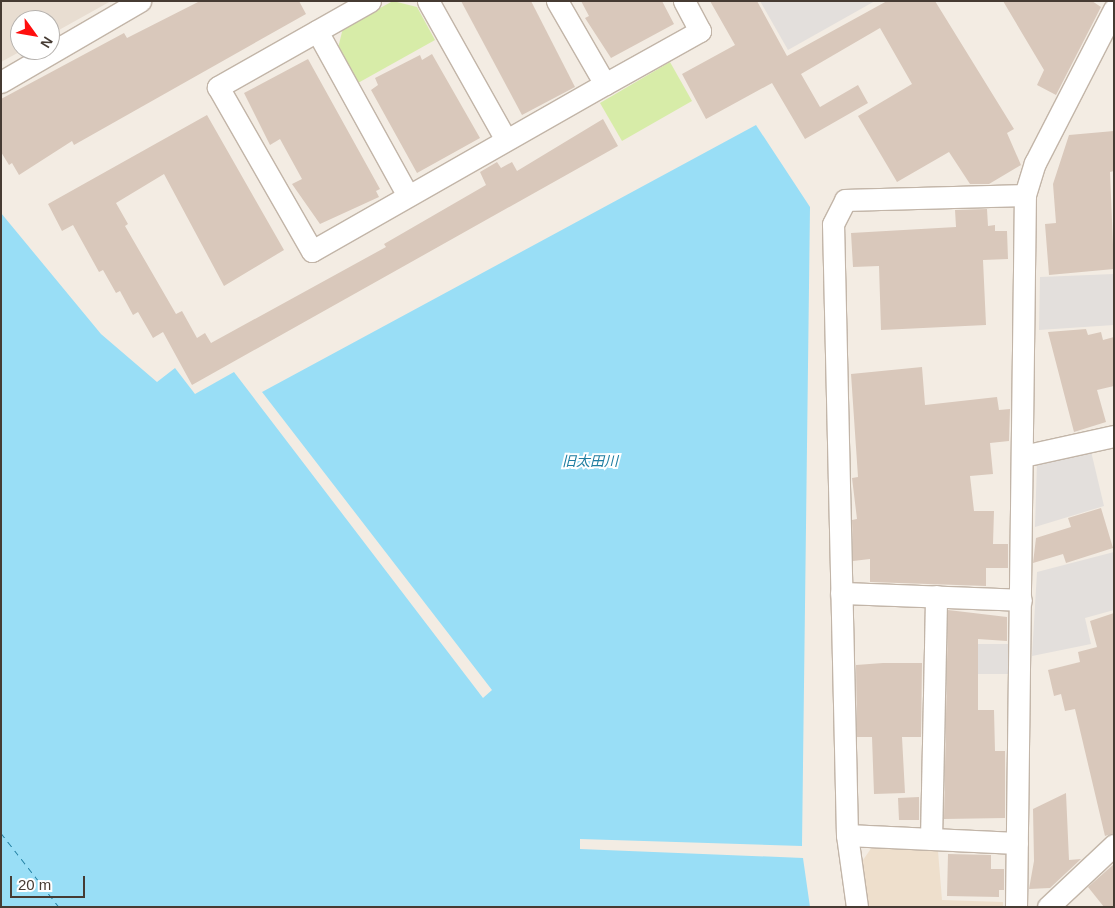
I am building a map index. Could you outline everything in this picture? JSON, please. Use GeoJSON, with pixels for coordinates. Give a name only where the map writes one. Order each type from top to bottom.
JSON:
{"type":"FeatureCollection","features":[{"type":"Feature","properties":{"kind":"street"},"geometry":{"type":"LineString","coordinates":[[1,82],[140,1]]}},
{"type":"Feature","properties":{"kind":"street"},"geometry":{"type":"LineString","coordinates":[[428,1],[506,140]]}},
{"type":"Feature","properties":{"kind":"street"},"geometry":{"type":"LineString","coordinates":[[557,1],[605,84]]}},
{"type":"Feature","properties":{"kind":"street"},"geometry":{"type":"LineString","coordinates":[[364,3],[218,87],[312,251],[700,31],[684,1]]}},
{"type":"Feature","properties":{"kind":"street"},"geometry":{"type":"LineString","coordinates":[[1016,907],[1025,195],[1034,163],[1114,9]]}},
{"type":"Feature","properties":{"kind":"street"},"geometry":{"type":"LineString","coordinates":[[317,31],[408,196]]}},
{"type":"Feature","properties":{"kind":"street"},"geometry":{"type":"LineString","coordinates":[[858,907],[847,835],[833,224],[845,200],[1025,195]]}},
{"type":"Feature","properties":{"kind":"street"},"geometry":{"type":"LineString","coordinates":[[1023,456],[1114,436]]}},
{"type":"Feature","properties":{"kind":"street"},"geometry":{"type":"LineString","coordinates":[[841,593],[1021,600]]}},
{"type":"Feature","properties":{"kind":"street"},"geometry":{"type":"LineString","coordinates":[[931,839],[936,596]]}},
{"type":"Feature","properties":{"kind":"street"},"geometry":{"type":"LineString","coordinates":[[847,835],[1017,843]]}},
{"type":"Feature","properties":{"kind":"street"},"geometry":{"type":"LineString","coordinates":[[1057,904],[1114,845]]}},
{"type":"Feature","properties":{"kind":"shaded area"},"geometry":{"type":"Polygon","coordinates":[[[1,1],[111,1],[60,29],[60,10],[10,10],[10,57],[1,62],[1,1]]]}},
{"type":"Feature","properties":{"kind":"shaded area"},"geometry":{"type":"Polygon","coordinates":[[[760,1],[875,1],[788,50],[760,1]]]}},
{"type":"Feature","properties":{"kind":"shaded area"},"geometry":{"type":"Polygon","coordinates":[[[1114,274],[1114,325],[1039,330],[1040,277],[1114,274]]]}},
{"type":"Feature","properties":{"kind":"shaded area"},"geometry":{"type":"Polygon","coordinates":[[[1090,447],[1104,506],[1035,527],[1037,461],[1090,447]]]}},
{"type":"Feature","properties":{"kind":"shaded area"},"geometry":{"type":"Polygon","coordinates":[[[1114,552],[1114,610],[1085,618],[1091,644],[1032,656],[1037,572],[1114,552]]]}},
{"type":"Feature","properties":{"kind":"shaded area"},"geometry":{"type":"Polygon","coordinates":[[[978,644],[1010,644],[1010,674],[978,674],[978,644]]]}},
{"type":"Feature","properties":{"kind":"shaded area"},"geometry":{"type":"Polygon","coordinates":[[[872,847],[938,851],[942,900],[1003,902],[1003,907],[868,907],[861,863],[872,847]]]}},
{"type":"Feature","properties":{"kind":"green space"},"geometry":{"type":"Polygon","coordinates":[[[393,1],[417,7],[435,40],[358,83],[338,48],[343,28],[393,1]]]}},
{"type":"Feature","properties":{"kind":"green space"},"geometry":{"type":"Polygon","coordinates":[[[670,62],[692,101],[622,141],[600,103],[670,62]]]}},
{"type":"Feature","properties":{"kind":"water","name":"旧太田川"},"geometry":{"type":"Polygon","coordinates":[[[756,125],[810,207],[802,846],[580,839],[580,849],[803,858],[810,907],[1,907],[1,213],[101,334],[157,382],[175,368],[195,394],[234,372],[483,698],[492,690],[262,392],[756,125]]]}},
{"type":"Feature","properties":{"kind":"building"},"geometry":{"type":"Polygon","coordinates":[[[200,1],[299,1],[306,14],[74,145],[72,141],[19,175],[12,163],[9,165],[1,152],[1,99],[124,33],[127,38],[200,1]]]}},
{"type":"Feature","properties":{"kind":"building"},"geometry":{"type":"Polygon","coordinates":[[[461,1],[531,1],[575,87],[522,115],[461,1]]]}},
{"type":"Feature","properties":{"kind":"building"},"geometry":{"type":"Polygon","coordinates":[[[581,1],[662,1],[674,24],[611,58],[585,18],[589,16],[581,1]]]}},
{"type":"Feature","properties":{"kind":"building"},"geometry":{"type":"Polygon","coordinates":[[[710,1],[757,1],[787,56],[887,1],[935,1],[1014,129],[1007,133],[1021,165],[989,184],[970,184],[949,152],[897,182],[858,116],[912,84],[880,28],[801,74],[820,107],[858,85],[868,103],[805,139],[772,83],[706,119],[682,74],[735,45],[710,1]]]}},
{"type":"Feature","properties":{"kind":"building"},"geometry":{"type":"Polygon","coordinates":[[[1003,1],[1092,1],[1101,7],[1056,95],[1037,85],[1044,70],[1003,1]]]}},
{"type":"Feature","properties":{"kind":"building"},"geometry":{"type":"Polygon","coordinates":[[[432,54],[480,138],[417,173],[371,90],[378,85],[375,78],[420,55],[422,60],[432,54]]]}},
{"type":"Feature","properties":{"kind":"building"},"geometry":{"type":"Polygon","coordinates":[[[308,59],[380,189],[376,191],[379,197],[320,224],[292,184],[302,179],[280,139],[270,145],[244,93],[308,59]]]}},
{"type":"Feature","properties":{"kind":"building"},"geometry":{"type":"Polygon","coordinates":[[[207,115],[284,250],[224,286],[164,174],[116,203],[128,224],[125,226],[176,314],[182,311],[197,338],[205,333],[211,343],[386,247],[384,244],[486,185],[480,172],[497,162],[501,168],[512,162],[517,171],[603,119],[618,146],[192,385],[163,332],[153,338],[138,312],[133,315],[120,291],[116,293],[103,270],[99,272],[73,225],[62,231],[48,204],[207,115]]]}},
{"type":"Feature","properties":{"kind":"building"},"geometry":{"type":"Polygon","coordinates":[[[1114,131],[1114,171],[1110,172],[1114,269],[1049,275],[1045,224],[1056,223],[1053,184],[1069,135],[1114,131]]]}},
{"type":"Feature","properties":{"kind":"building"},"geometry":{"type":"Polygon","coordinates":[[[987,209],[988,226],[995,225],[995,231],[1007,231],[1008,259],[983,260],[986,325],[881,330],[879,266],[853,267],[851,233],[956,227],[955,210],[987,209]]]}},
{"type":"Feature","properties":{"kind":"building"},"geometry":{"type":"Polygon","coordinates":[[[1086,329],[1088,335],[1101,332],[1103,340],[1114,337],[1114,386],[1097,390],[1106,422],[1074,432],[1048,332],[1086,329]]]}},
{"type":"Feature","properties":{"kind":"building"},"geometry":{"type":"Polygon","coordinates":[[[922,367],[925,405],[997,397],[999,410],[1010,409],[1009,441],[990,443],[993,474],[970,476],[974,511],[994,511],[993,544],[1008,544],[1008,568],[986,568],[986,586],[870,582],[870,559],[853,561],[852,520],[857,519],[852,478],[858,477],[851,374],[922,367]]]}},
{"type":"Feature","properties":{"kind":"building"},"geometry":{"type":"Polygon","coordinates":[[[1101,508],[1113,548],[1066,563],[1063,554],[1033,563],[1036,538],[1071,527],[1068,518],[1101,508]]]}},
{"type":"Feature","properties":{"kind":"building"},"geometry":{"type":"Polygon","coordinates":[[[948,610],[1007,617],[1007,641],[978,639],[978,710],[994,710],[995,751],[1005,751],[1005,818],[944,819],[948,610]]]}},
{"type":"Feature","properties":{"kind":"building"},"geometry":{"type":"Polygon","coordinates":[[[1114,613],[1114,833],[1105,836],[1075,709],[1065,711],[1061,694],[1054,696],[1048,670],[1080,662],[1078,652],[1097,647],[1090,621],[1114,613]]]}},
{"type":"Feature","properties":{"kind":"building"},"geometry":{"type":"Polygon","coordinates":[[[922,663],[921,737],[902,737],[905,793],[874,794],[872,737],[857,737],[856,665],[922,663]]]}},
{"type":"Feature","properties":{"kind":"building"},"geometry":{"type":"Polygon","coordinates":[[[1066,793],[1069,860],[1081,859],[1050,888],[1029,889],[1034,861],[1033,809],[1066,793]]]}},
{"type":"Feature","properties":{"kind":"building"},"geometry":{"type":"Polygon","coordinates":[[[919,797],[919,820],[899,820],[898,798],[919,797]]]}},
{"type":"Feature","properties":{"kind":"building"},"geometry":{"type":"Polygon","coordinates":[[[948,854],[991,855],[991,869],[1004,869],[1004,890],[999,890],[999,897],[947,896],[948,854]]]}},
{"type":"Feature","properties":{"kind":"building"},"geometry":{"type":"Polygon","coordinates":[[[1114,864],[1114,907],[1104,907],[1088,887],[1114,864]]]}},
{"type":"Feature","properties":{"kind":"ferry route"},"geometry":{"type":"LineString","coordinates":[[1,833],[59,907]]}}]}
